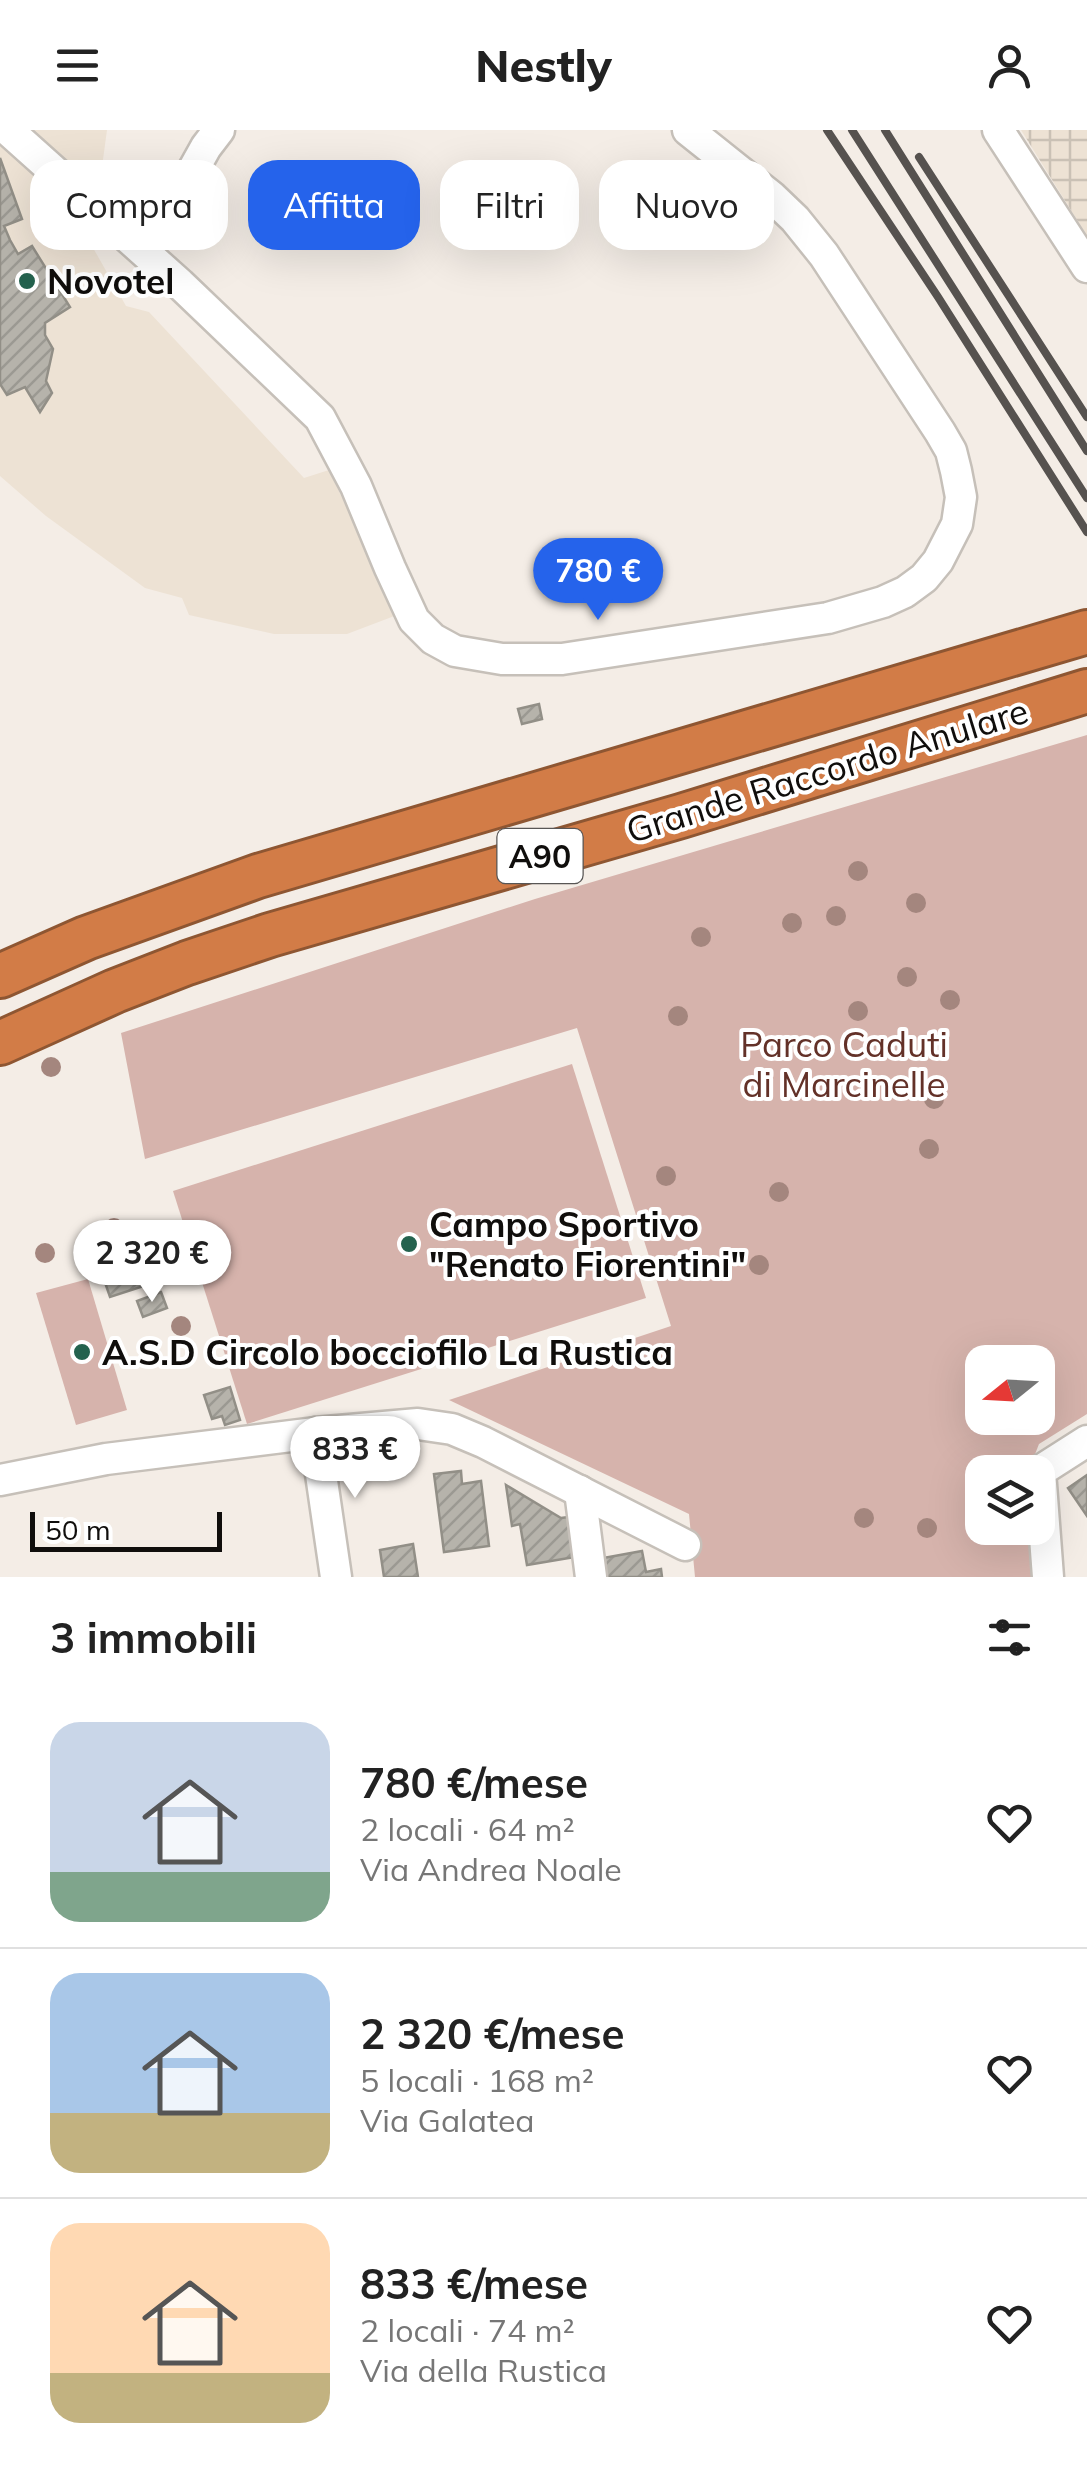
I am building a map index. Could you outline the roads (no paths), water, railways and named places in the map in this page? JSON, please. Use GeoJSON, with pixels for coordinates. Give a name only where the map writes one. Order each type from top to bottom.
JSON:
{"type":"FeatureCollection","features":[{"type":"Feature","properties":{"kind":"highway","name":"Grande Raccordo Anulare"},"geometry":{"type":"LineString","coordinates":[[0,976],[86,938],[258,876],[1075,636]]}},
{"type":"Feature","properties":{"kind":"highway","name":"Grande Raccordo Anulare"},"geometry":{"type":"LineString","coordinates":[[0,1042],[115,990],[270,935],[700,810],[1087,691]]}},
{"type":"Feature","properties":{"kind":"street"},"geometry":{"type":"LineString","coordinates":[[8,130],[180,284],[320,418],[356,486],[414,620],[433,639],[455,651],[502,659],[562,659],[828,618],[883,602],[924,578],[958,524],[961,497],[950,451],[824,255],[795,219],[688,130]]}},
{"type":"Feature","properties":{"kind":"street"},"geometry":{"type":"LineString","coordinates":[[199,160],[219,130]]}},
{"type":"Feature","properties":{"kind":"street"},"geometry":{"type":"LineString","coordinates":[[998,130],[1087,267]]}},
{"type":"Feature","properties":{"kind":"street"},"geometry":{"type":"LineString","coordinates":[[1044,198],[1087,221]]}},
{"type":"Feature","properties":{"kind":"street"},"geometry":{"type":"LineString","coordinates":[[0,1480],[106,1459],[314,1433],[418,1424],[441,1426],[482,1442],[685,1545]]}},
{"type":"Feature","properties":{"kind":"street"},"geometry":{"type":"LineString","coordinates":[[314,1433],[336,1577]]}},
{"type":"Feature","properties":{"kind":"street"},"geometry":{"type":"LineString","coordinates":[[1048,1577],[1040,1471],[1087,1441]]}},
{"type":"Feature","properties":{"kind":"street"},"geometry":{"type":"LineString","coordinates":[[580,1491],[591,1577]]}},
{"type":"Feature","properties":{"kind":"railway"},"geometry":{"type":"LineString","coordinates":[[827,130],[1087,532]]}},
{"type":"Feature","properties":{"kind":"railway"},"geometry":{"type":"LineString","coordinates":[[852,130],[1087,498]]}},
{"type":"Feature","properties":{"kind":"railway"},"geometry":{"type":"LineString","coordinates":[[885,130],[1087,451]]}},
{"type":"Feature","properties":{"kind":"railway"},"geometry":{"type":"LineString","coordinates":[[919,157],[1087,417]]}},
{"type":"Feature","properties":{"kind":"place","name":"Novotel"},"geometry":{"type":"Point","coordinates":[27,281]}},
{"type":"Feature","properties":{"kind":"place","name":"Campo Sportivo \"Renato Fiorentini\""},"geometry":{"type":"Point","coordinates":[409,1244]}},
{"type":"Feature","properties":{"kind":"place","name":"A.S.D Circolo bocciofilo La Rustica"},"geometry":{"type":"Point","coordinates":[82,1352]}},
{"type":"Feature","properties":{"kind":"park label","name":"Parco Caduti di Marcinelle"},"geometry":{"type":"Point","coordinates":[844,1064]}}]}
